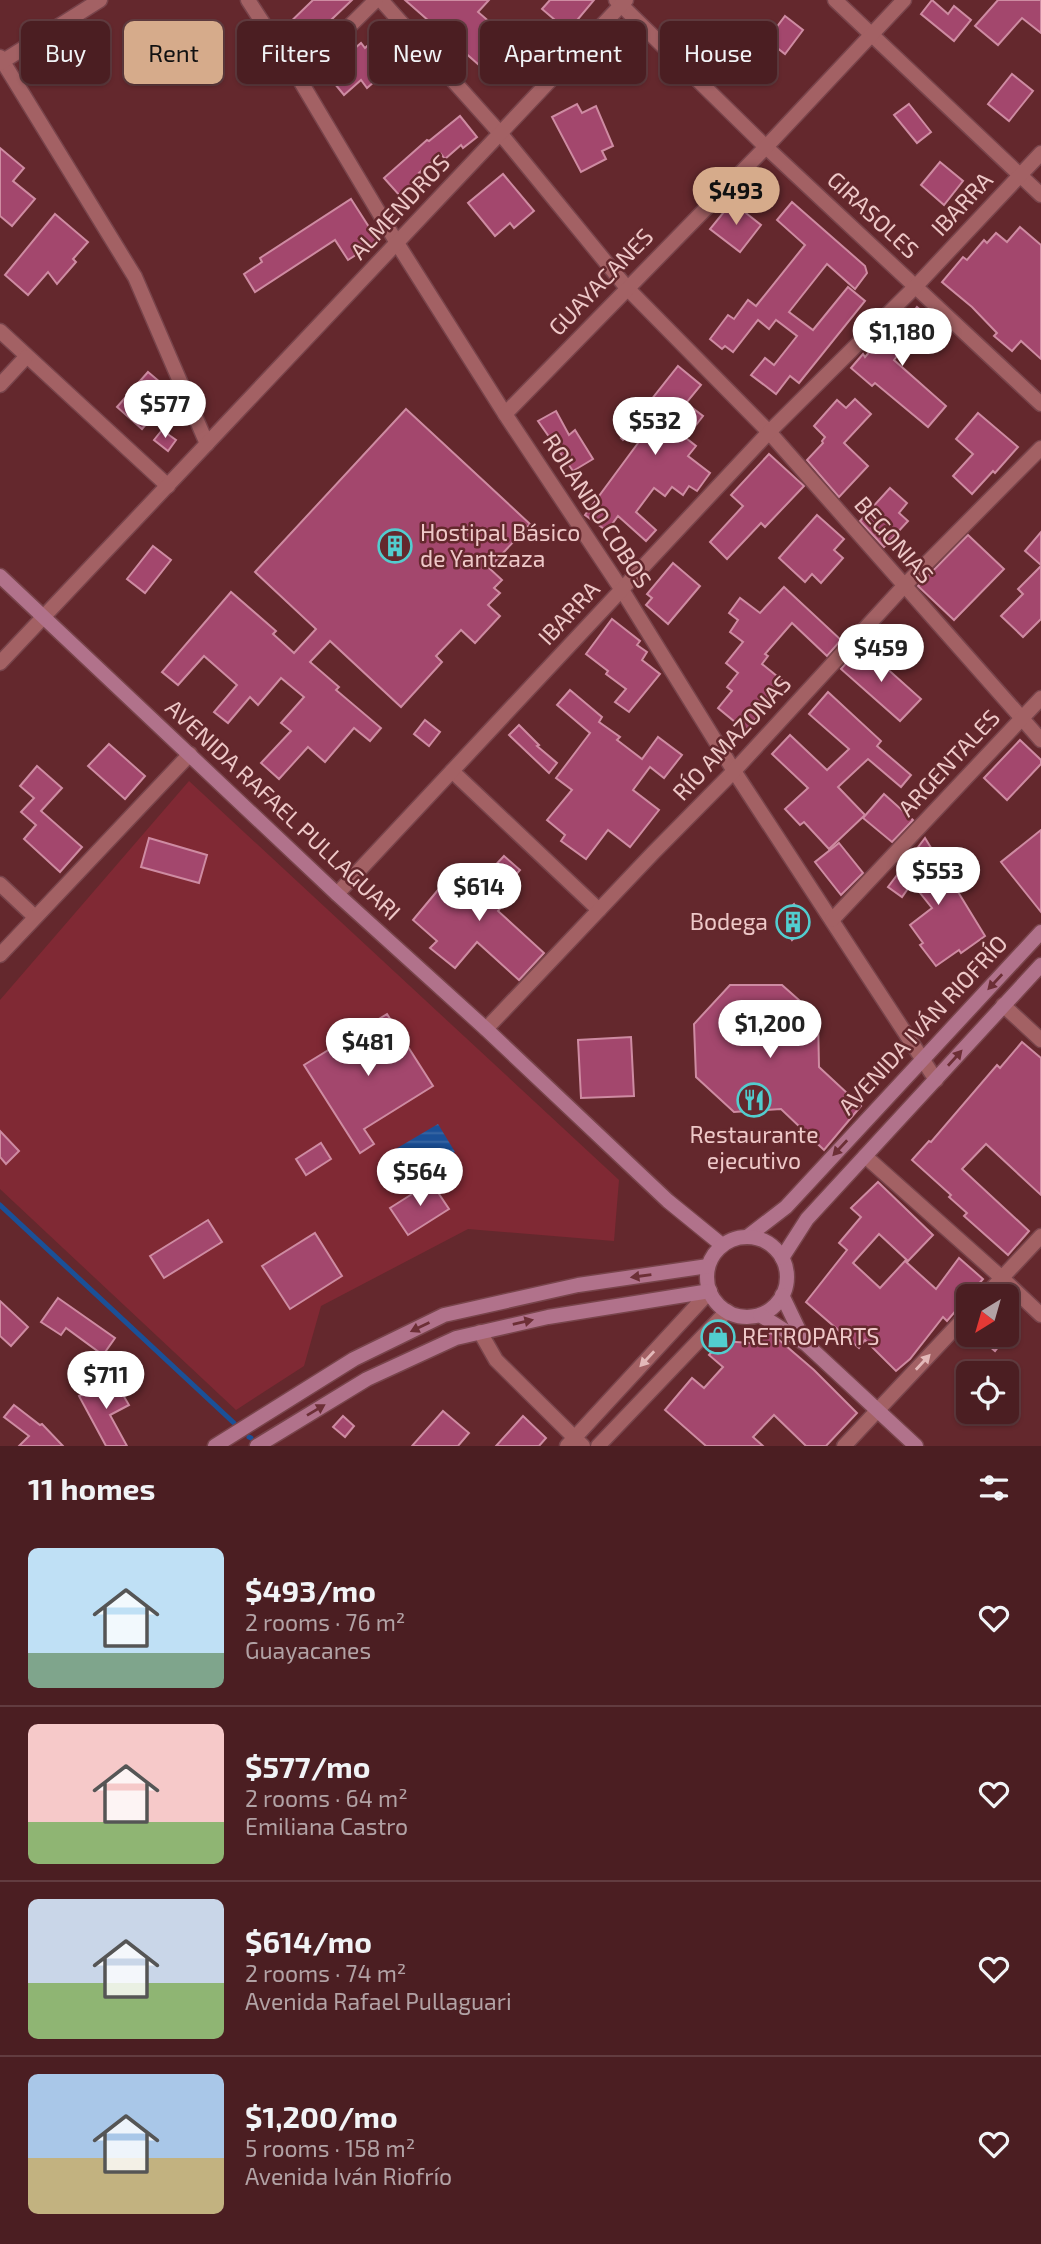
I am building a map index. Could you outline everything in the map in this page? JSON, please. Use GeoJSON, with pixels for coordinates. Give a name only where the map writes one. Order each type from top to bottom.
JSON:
{"type":"FeatureCollection","features":[{"type":"Feature","properties":{"kind":"main road","name":"AVENIDA RAFAEL PULLAGUARI"},"geometry":{"type":"LineString","coordinates":[[0,576],[668,1201],[722,1245]]}},
{"type":"Feature","properties":{"kind":"main road","name":"AVENIDA IVÁN RIOFRÍO"},"geometry":{"type":"LineString","coordinates":[[747,1237],[786,1207],[1041,932]]}},
{"type":"Feature","properties":{"kind":"main road","name":"AVENIDA IVÁN RIOFRÍO"},"geometry":{"type":"LineString","coordinates":[[782,1258],[807,1219],[1041,965]]}},
{"type":"Feature","properties":{"kind":"main road"},"geometry":{"type":"LineString","coordinates":[[747,1237],[760,1239],[773,1246],[782,1258],[787,1273],[779,1301],[760,1315],[739,1316],[727,1311],[710,1292],[708,1266],[722,1245],[747,1237]]}},
{"type":"Feature","properties":{"kind":"main road"},"geometry":{"type":"LineString","coordinates":[[215,1446],[354,1359],[444,1315],[578,1285],[708,1266]]}},
{"type":"Feature","properties":{"kind":"main road"},"geometry":{"type":"LineString","coordinates":[[257,1446],[367,1379],[456,1338],[548,1317],[710,1292]]}},
{"type":"Feature","properties":{"kind":"main road"},"geometry":{"type":"LineString","coordinates":[[782,1295],[806,1344]]}},
{"type":"Feature","properties":{"kind":"main road"},"geometry":{"type":"LineString","coordinates":[[760,1315],[806,1344],[916,1446]]}},
{"type":"Feature","properties":{"kind":"street"},"geometry":{"type":"LineString","coordinates":[[100,0],[1,60],[135,277],[207,444]]}},
{"type":"Feature","properties":{"kind":"street","name":"ROLANDO COBOS"},"geometry":{"type":"LineString","coordinates":[[248,0],[262,21]]}},
{"type":"Feature","properties":{"kind":"street"},"geometry":{"type":"LineString","coordinates":[[355,23],[379,0],[500,133],[626,288]]}},
{"type":"Feature","properties":{"kind":"street"},"geometry":{"type":"LineString","coordinates":[[835,0],[1041,195]]}},
{"type":"Feature","properties":{"kind":"street","name":"GUAYACANES"},"geometry":{"type":"LineString","coordinates":[[505,414],[766,147],[904,0]]}},
{"type":"Feature","properties":{"kind":"street","name":"ALMENDROS"},"geometry":{"type":"LineString","coordinates":[[0,663],[621,2]]}},
{"type":"Feature","properties":{"kind":"street","name":"GIRASOLES"},"geometry":{"type":"LineString","coordinates":[[621,2],[766,147],[1041,404]]}},
{"type":"Feature","properties":{"kind":"street","name":"ROLANDO COBOS"},"geometry":{"type":"LineString","coordinates":[[302,84],[397,243],[505,414],[622,590],[734,771],[936,1080]]}},
{"type":"Feature","properties":{"kind":"street","name":"IBARRA"},"geometry":{"type":"LineString","coordinates":[[337,894],[769,432],[916,286],[1041,153]]}},
{"type":"Feature","properties":{"kind":"street","name":"BEGONIAS"},"geometry":{"type":"LineString","coordinates":[[626,288],[769,432],[1041,740]]}},
{"type":"Feature","properties":{"kind":"street"},"geometry":{"type":"LineString","coordinates":[[0,331],[168,486]]}},
{"type":"Feature","properties":{"kind":"street"},"geometry":{"type":"LineString","coordinates":[[0,385],[26,357]]}},
{"type":"Feature","properties":{"kind":"street","name":"RÍO AMAZONAS"},"geometry":{"type":"LineString","coordinates":[[486,1029],[734,771],[904,586],[1041,447]]}},
{"type":"Feature","properties":{"kind":"street","name":"ARGENTALES"},"geometry":{"type":"LineString","coordinates":[[832,920],[1041,698]]}},
{"type":"Feature","properties":{"kind":"street"},"geometry":{"type":"LineString","coordinates":[[0,955],[190,754]]}},
{"type":"Feature","properties":{"kind":"street"},"geometry":{"type":"LineString","coordinates":[[452,771],[599,910]]}},
{"type":"Feature","properties":{"kind":"street"},"geometry":{"type":"LineString","coordinates":[[0,884],[35,917]]}},
{"type":"Feature","properties":{"kind":"street"},"geometry":{"type":"LineString","coordinates":[[1003,1005],[1041,1040]]}},
{"type":"Feature","properties":{"kind":"street"},"geometry":{"type":"LineString","coordinates":[[865,1156],[1041,1315]]}},
{"type":"Feature","properties":{"kind":"street"},"geometry":{"type":"LineString","coordinates":[[996,1284],[1041,1236]]}},
{"type":"Feature","properties":{"kind":"street"},"geometry":{"type":"LineString","coordinates":[[480,1332],[496,1360],[575,1443],[710,1292]]}},
{"type":"Feature","properties":{"kind":"street"},"geometry":{"type":"LineString","coordinates":[[598,1446],[727,1311]]}},
{"type":"Feature","properties":{"kind":"street"},"geometry":{"type":"LineString","coordinates":[[844,1446],[956,1327]]}},
{"type":"Feature","properties":{"kind":"shaded area"},"geometry":{"type":"Polygon","coordinates":[[[189,781],[619,1180],[614,1241],[468,1229],[321,1306],[304,1366],[236,1410],[0,1189],[0,1000],[189,781]]]}},
{"type":"Feature","properties":{"kind":"water"},"geometry":{"type":"Polygon","coordinates":[[[438,1124],[455,1152],[399,1185],[382,1157],[438,1124]]]}},
{"type":"Feature","properties":{"kind":"building"},"geometry":{"type":"Polygon","coordinates":[[[313,0],[352,0],[332,21],[291,21],[313,0]]]}},
{"type":"Feature","properties":{"kind":"building"},"geometry":{"type":"Polygon","coordinates":[[[405,0],[489,0],[478,12],[488,21],[480,21],[480,66],[466,54],[466,21],[429,21],[405,0]]]}},
{"type":"Feature","properties":{"kind":"building"},"geometry":{"type":"Polygon","coordinates":[[[550,0],[594,0],[576,21],[556,21],[542,9],[550,0]]]}},
{"type":"Feature","properties":{"kind":"building"},"geometry":{"type":"Polygon","coordinates":[[[932,0],[948,14],[954,6],[971,20],[954,41],[921,14],[932,0]]]}},
{"type":"Feature","properties":{"kind":"building"},"geometry":{"type":"Polygon","coordinates":[[[998,0],[1041,0],[1041,33],[1022,18],[998,45],[975,26],[998,0]]]}},
{"type":"Feature","properties":{"kind":"building"},"geometry":{"type":"Polygon","coordinates":[[[785,16],[803,30],[785,54],[777,48],[777,27],[785,16]]]}},
{"type":"Feature","properties":{"kind":"building"},"geometry":{"type":"Polygon","coordinates":[[[361,43],[365,48],[369,44],[369,84],[372,84],[367,88],[361,80],[344,95],[335,84],[355,84],[355,48],[361,43]]]}},
{"type":"Feature","properties":{"kind":"building"},"geometry":{"type":"Polygon","coordinates":[[[1012,74],[1033,91],[1009,121],[988,104],[1012,74]]]}},
{"type":"Feature","properties":{"kind":"building"},"geometry":{"type":"Polygon","coordinates":[[[577,104],[582,113],[596,106],[613,146],[602,151],[606,159],[581,172],[552,117],[577,104]]]}},
{"type":"Feature","properties":{"kind":"building"},"geometry":{"type":"Polygon","coordinates":[[[909,104],[931,132],[917,143],[894,115],[909,104]]]}},
{"type":"Feature","properties":{"kind":"building"},"geometry":{"type":"Polygon","coordinates":[[[460,116],[477,137],[463,148],[461,145],[445,159],[441,154],[419,173],[423,178],[400,196],[384,178],[427,140],[460,116]]]}},
{"type":"Feature","properties":{"kind":"building"},"geometry":{"type":"Polygon","coordinates":[[[0,148],[24,168],[13,181],[35,199],[12,226],[0,216],[0,148]]]}},
{"type":"Feature","properties":{"kind":"building"},"geometry":{"type":"Polygon","coordinates":[[[940,162],[963,181],[944,205],[921,185],[940,162]]]}},
{"type":"Feature","properties":{"kind":"building"},"geometry":{"type":"Polygon","coordinates":[[[503,174],[534,211],[514,228],[510,223],[495,236],[468,203],[503,174]]]}},
{"type":"Feature","properties":{"kind":"building"},"geometry":{"type":"Polygon","coordinates":[[[351,199],[378,241],[348,260],[335,240],[255,292],[244,274],[262,262],[260,258],[351,199]]]}},
{"type":"Feature","properties":{"kind":"building"},"geometry":{"type":"Polygon","coordinates":[[[732,202],[761,225],[740,252],[710,229],[732,202]]]}},
{"type":"Feature","properties":{"kind":"building"},"geometry":{"type":"Polygon","coordinates":[[[792,202],[865,266],[867,273],[855,289],[827,264],[789,312],[813,330],[848,287],[865,301],[799,383],[790,376],[776,394],[751,375],[765,358],[774,365],[797,336],[776,320],[769,329],[758,320],[733,352],[725,346],[722,349],[710,339],[728,315],[734,319],[748,300],[756,306],[805,245],[777,220],[792,202]]]}},
{"type":"Feature","properties":{"kind":"building"},"geometry":{"type":"Polygon","coordinates":[[[55,214],[88,242],[73,259],[76,262],[57,284],[48,272],[28,295],[5,275],[55,214]]]}},
{"type":"Feature","properties":{"kind":"building"},"geometry":{"type":"Polygon","coordinates":[[[1020,227],[1041,245],[1041,359],[1021,341],[1012,351],[994,336],[997,333],[972,307],[942,282],[963,257],[967,260],[984,240],[987,243],[996,233],[1007,242],[1020,227]]]}},
{"type":"Feature","properties":{"kind":"building"},"geometry":{"type":"Polygon","coordinates":[[[917,307],[944,329],[935,341],[928,335],[924,340],[915,332],[894,360],[946,406],[928,427],[875,383],[872,386],[851,368],[863,354],[865,357],[879,341],[881,343],[899,322],[903,325],[917,307]]]}},
{"type":"Feature","properties":{"kind":"building"},"geometry":{"type":"Polygon","coordinates":[[[678,366],[701,385],[686,403],[703,416],[686,438],[696,446],[688,456],[710,473],[697,491],[689,486],[683,495],[672,487],[665,496],[654,488],[636,512],[656,530],[646,541],[618,516],[607,531],[585,515],[655,420],[623,440],[621,438],[678,366]]]}},
{"type":"Feature","properties":{"kind":"building"},"geometry":{"type":"Polygon","coordinates":[[[148,372],[173,393],[142,429],[117,407],[148,372]]]}},
{"type":"Feature","properties":{"kind":"building"},"geometry":{"type":"Polygon","coordinates":[[[855,399],[871,414],[844,443],[868,466],[839,497],[807,460],[823,443],[825,437],[814,426],[837,400],[846,408],[855,399]]]}},
{"type":"Feature","properties":{"kind":"building","name":"Hostipal Básico de Yantzaza"},"geometry":{"type":"Polygon","coordinates":[[[406,409],[530,524],[489,568],[502,580],[494,588],[500,593],[488,605],[500,616],[475,643],[461,630],[436,656],[442,662],[401,707],[330,641],[310,662],[339,687],[336,690],[381,728],[370,741],[354,728],[325,762],[308,747],[279,779],[261,763],[291,731],[281,723],[304,697],[281,678],[258,705],[250,697],[228,723],[214,712],[237,685],[204,656],[178,685],[162,672],[231,592],[276,631],[273,634],[294,653],[316,629],[255,572],[406,409]]]}},
{"type":"Feature","properties":{"kind":"building"},"geometry":{"type":"Polygon","coordinates":[[[556,411],[569,435],[575,430],[593,459],[573,471],[538,421],[556,411]]]}},
{"type":"Feature","properties":{"kind":"building"},"geometry":{"type":"Polygon","coordinates":[[[978,413],[1018,447],[972,494],[953,476],[973,454],[956,439],[978,413]]]}},
{"type":"Feature","properties":{"kind":"building"},"geometry":{"type":"Polygon","coordinates":[[[162,430],[176,440],[168,451],[154,440],[162,430]]]}},
{"type":"Feature","properties":{"kind":"building"},"geometry":{"type":"Polygon","coordinates":[[[769,454],[804,486],[765,527],[761,523],[727,559],[710,542],[743,506],[731,495],[769,454]]]}},
{"type":"Feature","properties":{"kind":"building"},"geometry":{"type":"Polygon","coordinates":[[[890,488],[907,503],[899,513],[908,521],[884,547],[860,521],[890,488]]]}},
{"type":"Feature","properties":{"kind":"building"},"geometry":{"type":"Polygon","coordinates":[[[817,515],[844,539],[834,550],[843,558],[821,583],[812,574],[805,582],[779,558],[817,515]]]}},
{"type":"Feature","properties":{"kind":"building"},"geometry":{"type":"Polygon","coordinates":[[[1041,532],[1041,565],[1025,551],[1041,532]]]}},
{"type":"Feature","properties":{"kind":"building"},"geometry":{"type":"Polygon","coordinates":[[[968,535],[1004,569],[954,620],[918,586],[968,535]]]}},
{"type":"Feature","properties":{"kind":"building"},"geometry":{"type":"Polygon","coordinates":[[[153,546],[171,560],[145,593],[127,579],[153,546]]]}},
{"type":"Feature","properties":{"kind":"building"},"geometry":{"type":"Polygon","coordinates":[[[673,563],[700,586],[668,624],[646,605],[652,598],[647,594],[673,563]]]}},
{"type":"Feature","properties":{"kind":"building"},"geometry":{"type":"Polygon","coordinates":[[[1041,566],[1041,619],[1023,637],[1001,616],[1023,594],[1018,589],[1041,566]]]}},
{"type":"Feature","properties":{"kind":"building"},"geometry":{"type":"Polygon","coordinates":[[[784,587],[841,640],[827,656],[792,623],[765,654],[768,656],[762,664],[783,681],[746,731],[718,708],[732,691],[727,687],[738,673],[726,663],[743,642],[730,632],[738,620],[729,613],[740,598],[760,613],[784,587]]]}},
{"type":"Feature","properties":{"kind":"building"},"geometry":{"type":"Polygon","coordinates":[[[612,619],[640,641],[637,645],[647,652],[642,660],[660,674],[629,712],[615,702],[626,689],[586,654],[612,619]]]}},
{"type":"Feature","properties":{"kind":"building"},"geometry":{"type":"Polygon","coordinates":[[[864,648],[921,699],[900,721],[841,669],[855,653],[858,655],[864,648]]]}},
{"type":"Feature","properties":{"kind":"building"},"geometry":{"type":"Polygon","coordinates":[[[570,690],[602,717],[599,722],[620,737],[617,740],[642,759],[658,737],[682,755],[664,778],[650,767],[633,790],[659,810],[630,847],[608,830],[586,859],[561,841],[565,835],[547,820],[572,790],[556,778],[590,733],[557,705],[570,690]]]}},
{"type":"Feature","properties":{"kind":"building"},"geometry":{"type":"Polygon","coordinates":[[[828,692],[881,741],[877,746],[911,775],[901,787],[868,759],[838,787],[865,815],[829,849],[804,822],[800,825],[785,809],[808,788],[772,754],[790,735],[827,770],[849,749],[809,714],[828,692]]]}},
{"type":"Feature","properties":{"kind":"building"},"geometry":{"type":"Polygon","coordinates":[[[425,720],[440,732],[429,746],[414,734],[425,720]]]}},
{"type":"Feature","properties":{"kind":"building"},"geometry":{"type":"Polygon","coordinates":[[[519,725],[539,745],[537,746],[557,763],[549,773],[509,735],[519,725]]]}},
{"type":"Feature","properties":{"kind":"building"},"geometry":{"type":"Polygon","coordinates":[[[1020,740],[1041,760],[1041,764],[1007,800],[984,778],[1020,740]]]}},
{"type":"Feature","properties":{"kind":"building"},"geometry":{"type":"Polygon","coordinates":[[[109,744],[145,776],[125,799],[88,766],[109,744]]]}},
{"type":"Feature","properties":{"kind":"building"},"geometry":{"type":"Polygon","coordinates":[[[37,766],[62,788],[41,811],[82,847],[60,872],[24,839],[36,825],[21,812],[34,798],[20,786],[37,766]]]}},
{"type":"Feature","properties":{"kind":"building"},"geometry":{"type":"Polygon","coordinates":[[[884,794],[913,820],[892,842],[863,818],[884,794]]]}},
{"type":"Feature","properties":{"kind":"building"},"geometry":{"type":"Polygon","coordinates":[[[1041,830],[1041,912],[1001,862],[1041,830]]]}},
{"type":"Feature","properties":{"kind":"building"},"geometry":{"type":"Polygon","coordinates":[[[149,838],[207,855],[199,883],[141,867],[149,838]]]}},
{"type":"Feature","properties":{"kind":"building"},"geometry":{"type":"Polygon","coordinates":[[[925,838],[985,936],[936,966],[920,945],[923,943],[910,925],[932,908],[912,883],[902,897],[888,887],[925,838]]]}},
{"type":"Feature","properties":{"kind":"building"},"geometry":{"type":"Polygon","coordinates":[[[839,843],[863,873],[841,895],[815,862],[839,843]]]}},
{"type":"Feature","properties":{"kind":"building"},"geometry":{"type":"Polygon","coordinates":[[[504,856],[520,870],[504,888],[511,895],[498,911],[544,953],[519,980],[477,942],[455,968],[430,948],[437,941],[413,920],[443,884],[463,900],[504,856]]]}},
{"type":"Feature","properties":{"kind":"building","name":"Bodega"},"geometry":{"type":"Polygon","coordinates":[[[794,904],[807,924],[792,940],[779,919],[794,904]]]}},
{"type":"Feature","properties":{"kind":"building"},"geometry":{"type":"Polygon","coordinates":[[[730,985],[782,985],[818,1017],[819,1067],[861,1106],[824,1150],[781,1109],[734,1112],[696,1077],[694,1024],[730,985]]]}},
{"type":"Feature","properties":{"kind":"building"},"geometry":{"type":"Polygon","coordinates":[[[387,1014],[433,1086],[364,1129],[374,1144],[360,1153],[304,1065],[387,1014]]]}},
{"type":"Feature","properties":{"kind":"building"},"geometry":{"type":"Polygon","coordinates":[[[631,1037],[634,1096],[581,1098],[578,1040],[631,1037]]]}},
{"type":"Feature","properties":{"kind":"building"},"geometry":{"type":"Polygon","coordinates":[[[1022,1042],[1041,1058],[1041,1195],[986,1144],[962,1169],[1029,1231],[1008,1255],[964,1216],[967,1213],[949,1197],[951,1195],[912,1160],[929,1141],[931,1142],[997,1065],[1000,1068],[1022,1042]]]}},
{"type":"Feature","properties":{"kind":"building"},"geometry":{"type":"Polygon","coordinates":[[[0,1131],[19,1151],[6,1164],[0,1157],[0,1131]]]}},
{"type":"Feature","properties":{"kind":"building"},"geometry":{"type":"Polygon","coordinates":[[[321,1143],[331,1159],[306,1175],[296,1159],[321,1143]]]}},
{"type":"Feature","properties":{"kind":"building"},"geometry":{"type":"Polygon","coordinates":[[[431,1182],[449,1209],[408,1235],[390,1208],[431,1182]]]}},
{"type":"Feature","properties":{"kind":"building"},"geometry":{"type":"Polygon","coordinates":[[[878,1182],[933,1235],[908,1261],[879,1234],[853,1263],[880,1288],[905,1261],[936,1289],[959,1258],[983,1279],[979,1284],[956,1284],[956,1310],[947,1321],[943,1317],[910,1359],[896,1371],[865,1340],[859,1348],[806,1302],[847,1250],[839,1243],[861,1217],[851,1208],[878,1182]]]}},
{"type":"Feature","properties":{"kind":"building"},"geometry":{"type":"Polygon","coordinates":[[[208,1220],[222,1242],[164,1278],[150,1256],[208,1220]]]}},
{"type":"Feature","properties":{"kind":"building"},"geometry":{"type":"Polygon","coordinates":[[[315,1233],[342,1276],[290,1309],[262,1266],[315,1233]]]}},
{"type":"Feature","properties":{"kind":"building"},"geometry":{"type":"Polygon","coordinates":[[[58,1298],[115,1338],[103,1355],[66,1328],[61,1335],[41,1322],[58,1298]]]}},
{"type":"Feature","properties":{"kind":"building"},"geometry":{"type":"Polygon","coordinates":[[[0,1301],[28,1327],[11,1346],[0,1336],[0,1301]]]}},
{"type":"Feature","properties":{"kind":"building"},"geometry":{"type":"Polygon","coordinates":[[[771,1333],[814,1370],[857,1413],[826,1446],[806,1446],[774,1415],[753,1437],[763,1446],[706,1446],[665,1410],[692,1378],[704,1388],[723,1367],[709,1355],[721,1341],[751,1343],[771,1333]]]}},
{"type":"Feature","properties":{"kind":"building"},"geometry":{"type":"Polygon","coordinates":[[[113,1378],[129,1405],[110,1415],[127,1446],[106,1446],[79,1396],[113,1378]]]}},
{"type":"Feature","properties":{"kind":"building"},"geometry":{"type":"Polygon","coordinates":[[[14,1405],[42,1424],[63,1446],[19,1446],[29,1436],[4,1417],[14,1405]]]}},
{"type":"Feature","properties":{"kind":"building"},"geometry":{"type":"Polygon","coordinates":[[[443,1411],[469,1433],[458,1446],[412,1446],[443,1411]]]}},
{"type":"Feature","properties":{"kind":"building"},"geometry":{"type":"Polygon","coordinates":[[[343,1416],[354,1426],[345,1437],[333,1427],[343,1416]]]}},
{"type":"Feature","properties":{"kind":"building"},"geometry":{"type":"Polygon","coordinates":[[[523,1416],[546,1438],[539,1446],[496,1446],[523,1416]]]}},
{"type":"Feature","properties":{"kind":"waterway"},"geometry":{"type":"LineString","coordinates":[[0,1205],[234,1423]]}},
{"type":"Feature","properties":{"kind":"place","name":"Hostipal Básico de Yantzaza"},"geometry":{"type":"Point","coordinates":[395,546]}},
{"type":"Feature","properties":{"kind":"place","name":"Bodega"},"geometry":{"type":"Point","coordinates":[793,922]}},
{"type":"Feature","properties":{"kind":"place","name":"Restaurante ejecutivo"},"geometry":{"type":"Point","coordinates":[754,1100]}},
{"type":"Feature","properties":{"kind":"place","name":"RETROPARTS"},"geometry":{"type":"Point","coordinates":[718,1337]}}]}
